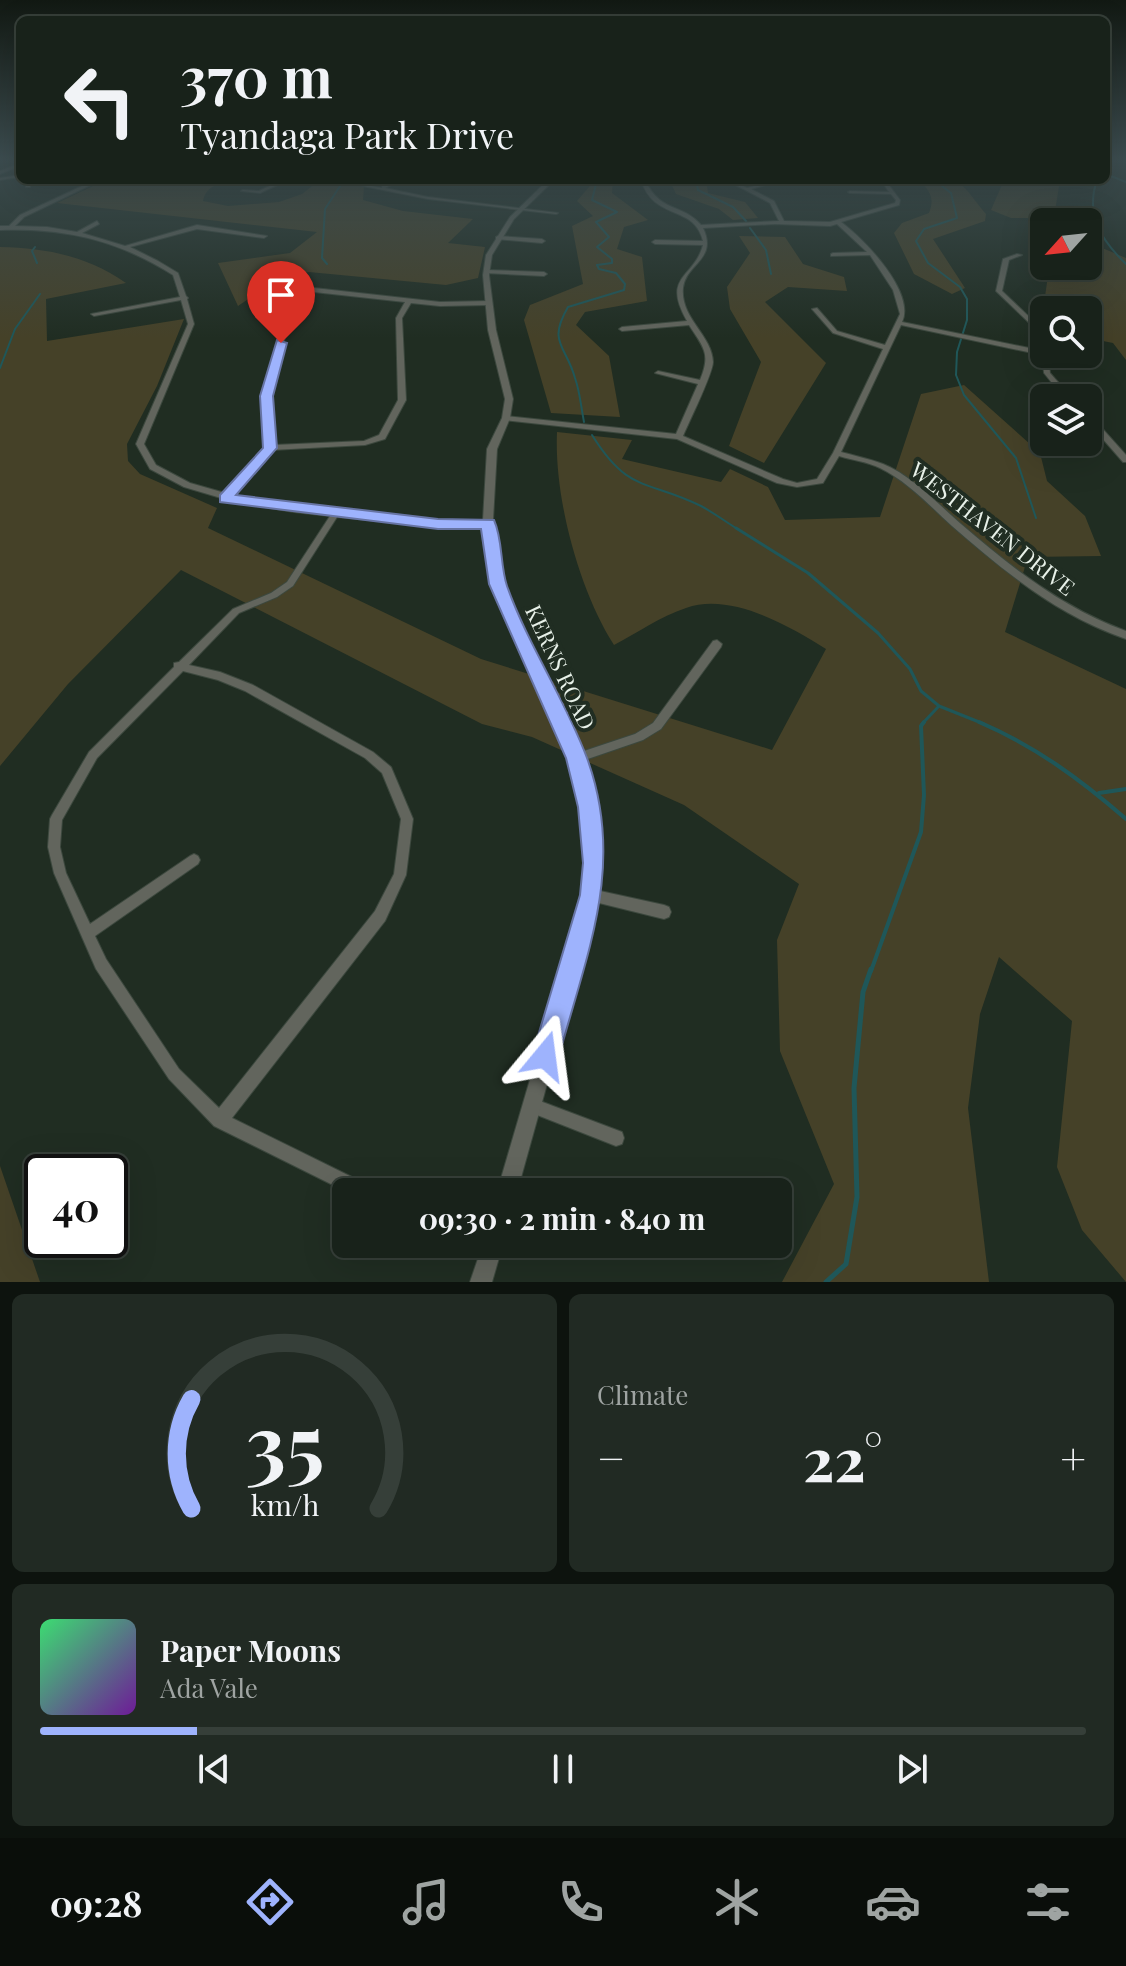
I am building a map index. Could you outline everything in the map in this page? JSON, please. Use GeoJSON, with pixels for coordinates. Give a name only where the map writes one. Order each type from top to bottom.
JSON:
{"type":"FeatureCollection","features":[{"type":"Feature","properties":{"kind":"street"},"geometry":{"type":"LineString","coordinates":[[10,228],[19,219]]}},
{"type":"Feature","properties":{"kind":"street","name":"KERNS ROAD"},"geometry":{"type":"LineString","coordinates":[[511,1178],[591,895],[594,863],[589,807],[576,758],[498,584],[488,524],[492,449],[506,418],[508,387],[495,349],[487,272],[489,255],[514,219]]}},
{"type":"Feature","properties":{"kind":"street"},"geometry":{"type":"LineString","coordinates":[[687,219],[701,227],[782,221],[839,223],[852,219]]}},
{"type":"Feature","properties":{"kind":"street"},"geometry":{"type":"LineString","coordinates":[[78,233],[97,223]]}},
{"type":"Feature","properties":{"kind":"street"},"geometry":{"type":"LineString","coordinates":[[506,418],[679,437],[797,485],[820,481],[837,453],[885,347],[900,323],[902,305],[871,253],[853,231],[839,223]]}},
{"type":"Feature","properties":{"kind":"street"},"geometry":{"type":"LineString","coordinates":[[126,247],[197,227],[264,236]]}},
{"type":"Feature","properties":{"kind":"street"},"geometry":{"type":"LineString","coordinates":[[679,437],[710,364],[709,352],[690,323],[680,298],[680,285],[703,256],[705,243],[701,227]]}},
{"type":"Feature","properties":{"kind":"street"},"geometry":{"type":"LineString","coordinates":[[0,228],[78,233],[126,247],[175,272],[191,324],[149,421],[140,453],[156,470],[225,498],[438,524],[488,524]]}},
{"type":"Feature","properties":{"kind":"street"},"geometry":{"type":"LineString","coordinates":[[498,238],[542,241]]}},
{"type":"Feature","properties":{"kind":"street"},"geometry":{"type":"LineString","coordinates":[[655,242],[705,243]]}},
{"type":"Feature","properties":{"kind":"street"},"geometry":{"type":"LineString","coordinates":[[833,255],[871,253]]}},
{"type":"Feature","properties":{"kind":"street"},"geometry":{"type":"LineString","coordinates":[[1019,255],[1006,259],[999,291],[1030,321]]}},
{"type":"Feature","properties":{"kind":"street"},"geometry":{"type":"LineString","coordinates":[[487,272],[544,274]]}},
{"type":"Feature","properties":{"kind":"street"},"geometry":{"type":"LineString","coordinates":[[270,448],[267,396],[289,307],[298,294],[314,290],[409,301],[489,303]]}},
{"type":"Feature","properties":{"kind":"street"},"geometry":{"type":"LineString","coordinates":[[94,314],[185,298]]}},
{"type":"Feature","properties":{"kind":"street"},"geometry":{"type":"LineString","coordinates":[[225,498],[270,448],[365,443],[382,437],[402,400],[398,326],[409,301]]}},
{"type":"Feature","properties":{"kind":"street"},"geometry":{"type":"LineString","coordinates":[[815,309],[835,332],[885,347]]}},
{"type":"Feature","properties":{"kind":"street"},"geometry":{"type":"LineString","coordinates":[[622,329],[690,323]]}},
{"type":"Feature","properties":{"kind":"street"},"geometry":{"type":"LineString","coordinates":[[900,323],[1030,350]]}},
{"type":"Feature","properties":{"kind":"street"},"geometry":{"type":"LineString","coordinates":[[658,373],[702,383]]}},
{"type":"Feature","properties":{"kind":"street"},"geometry":{"type":"LineString","coordinates":[[1102,433],[1126,460]]}},
{"type":"Feature","properties":{"kind":"street","name":"WESTHAVEN DRIVE"},"geometry":{"type":"LineString","coordinates":[[837,453],[882,466],[906,481],[1040,591],[1076,614],[1126,635]]}},
{"type":"Feature","properties":{"kind":"street"},"geometry":{"type":"LineString","coordinates":[[336,513],[290,584],[274,595],[236,611],[93,755],[56,819],[54,847],[60,873],[101,964],[174,1074],[220,1120],[336,1178]]}},
{"type":"Feature","properties":{"kind":"street"},"geometry":{"type":"LineString","coordinates":[[576,758],[639,737],[657,726],[717,644]]}},
{"type":"Feature","properties":{"kind":"street"},"geometry":{"type":"LineString","coordinates":[[178,666],[220,676],[249,688],[369,755],[387,770],[407,819],[400,875],[380,916],[220,1120]]}},
{"type":"Feature","properties":{"kind":"street"},"geometry":{"type":"LineString","coordinates":[[87,934],[194,860]]}},
{"type":"Feature","properties":{"kind":"street"},"geometry":{"type":"LineString","coordinates":[[591,895],[664,912]]}},
{"type":"Feature","properties":{"kind":"street"},"geometry":{"type":"LineString","coordinates":[[532,1106],[616,1138]]}},
{"type":"Feature","properties":{"kind":"street"},"geometry":{"type":"LineString","coordinates":[[481,1282],[486,1258]]}},
{"type":"Feature","properties":{"kind":"shaded area"},"geometry":{"type":"Polygon","coordinates":[[[199,219],[471,219],[448,243],[485,247],[478,278],[446,285],[309,272],[279,278],[238,306],[218,263],[290,253],[317,232],[199,219]]]}},
{"type":"Feature","properties":{"kind":"shaded area"},"geometry":{"type":"Polygon","coordinates":[[[587,219],[648,220],[624,227],[617,249],[642,257],[647,301],[585,312],[576,325],[609,356],[620,417],[551,413],[524,320],[530,305],[583,284],[572,226],[587,219]]]}},
{"type":"Feature","properties":{"kind":"shaded area"},"geometry":{"type":"Polygon","coordinates":[[[913,219],[985,219],[933,239],[965,288],[952,294],[914,274],[894,233],[902,223],[913,219]]]}},
{"type":"Feature","properties":{"kind":"shaded area"},"geometry":{"type":"Polygon","coordinates":[[[739,236],[785,237],[803,264],[844,277],[847,291],[788,287],[765,302],[826,363],[764,463],[729,446],[761,362],[730,309],[727,287],[750,253],[739,236]]]}},
{"type":"Feature","properties":{"kind":"shaded area"},"geometry":{"type":"Polygon","coordinates":[[[0,247],[66,255],[96,266],[126,283],[46,299],[47,341],[184,319],[157,386],[127,444],[128,461],[140,474],[217,508],[208,528],[481,659],[772,750],[826,649],[759,614],[722,604],[703,604],[677,611],[614,645],[590,598],[571,543],[560,485],[557,432],[632,440],[622,459],[721,482],[730,469],[768,487],[785,520],[880,517],[921,394],[964,385],[1030,444],[1030,456],[1041,456],[1047,481],[1085,516],[1101,556],[1028,557],[1005,632],[1126,689],[1126,1282],[1082,1230],[1057,1167],[1072,1021],[999,957],[980,1014],[968,1108],[989,1282],[782,1282],[834,1184],[780,1051],[777,940],[799,884],[684,805],[532,737],[482,724],[181,570],[68,684],[0,766],[0,247]]]}},
{"type":"Feature","properties":{"kind":"shaded area"},"geometry":{"type":"Polygon","coordinates":[[[1102,248],[1126,258],[1126,360],[1113,343],[1102,341],[1102,296],[1045,296],[1047,280],[1102,280],[1102,248]]]}},
{"type":"Feature","properties":{"kind":"shaded area"},"geometry":{"type":"Polygon","coordinates":[[[0,1166],[24,1236],[24,1258],[32,1258],[40,1282],[0,1282],[0,1166]]]}},
{"type":"Feature","properties":{"kind":"waterway"},"geometry":{"type":"LineString","coordinates":[[324,219],[322,258],[327,264]]}},
{"type":"Feature","properties":{"kind":"waterway"},"geometry":{"type":"LineString","coordinates":[[584,422],[577,383],[560,344],[559,329],[568,307],[624,290],[625,284],[616,273],[599,269],[597,265],[612,263],[612,259],[597,247],[609,237],[596,222],[603,219]]}},
{"type":"Feature","properties":{"kind":"waterway"},"geometry":{"type":"LineString","coordinates":[[955,219],[924,229],[916,241],[928,263],[960,287],[967,299],[967,320],[957,352],[956,375],[964,395],[1016,458],[1036,518]]}},
{"type":"Feature","properties":{"kind":"waterway"},"geometry":{"type":"LineString","coordinates":[[1095,219],[1109,246],[1126,264]]}},
{"type":"Feature","properties":{"kind":"waterway"},"geometry":{"type":"LineString","coordinates":[[750,228],[766,250],[771,274]]}},
{"type":"Feature","properties":{"kind":"waterway"},"geometry":{"type":"LineString","coordinates":[[35,247],[32,251],[37,263]]}},
{"type":"Feature","properties":{"kind":"waterway"},"geometry":{"type":"LineString","coordinates":[[0,368],[15,329],[40,294]]}},
{"type":"Feature","properties":{"kind":"waterway"},"geometry":{"type":"LineString","coordinates":[[592,435],[605,454],[628,476],[701,506],[739,530]]}},
{"type":"Feature","properties":{"kind":"waterway"},"geometry":{"type":"LineString","coordinates":[[736,528],[808,573],[878,633],[910,669],[921,691],[939,706]]}},
{"type":"Feature","properties":{"kind":"waterway"},"geometry":{"type":"LineString","coordinates":[[922,724],[939,706]]}},
{"type":"Feature","properties":{"kind":"waterway"},"geometry":{"type":"LineString","coordinates":[[939,706],[979,722]]}},
{"type":"Feature","properties":{"kind":"waterway"},"geometry":{"type":"LineString","coordinates":[[871,971],[921,832],[924,795],[921,726],[924,722]]}},
{"type":"Feature","properties":{"kind":"waterway"},"geometry":{"type":"LineString","coordinates":[[979,722],[984,724]]}},
{"type":"Feature","properties":{"kind":"waterway"},"geometry":{"type":"LineString","coordinates":[[979,722],[1056,764],[1126,819]]}},
{"type":"Feature","properties":{"kind":"waterway"},"geometry":{"type":"LineString","coordinates":[[1099,793],[1126,789]]}},
{"type":"Feature","properties":{"kind":"waterway"},"geometry":{"type":"LineString","coordinates":[[826,1282],[846,1264],[857,1197],[854,1088],[863,992],[871,969]]}},
{"type":"Feature","properties":{"kind":"route"},"geometry":{"type":"LineString","coordinates":[[281,343],[267,396],[270,448],[262,461],[225,498],[249,504],[438,524],[488,524],[491,557],[498,584],[576,758],[589,807],[594,863],[591,895],[545,1056]]}}]}
